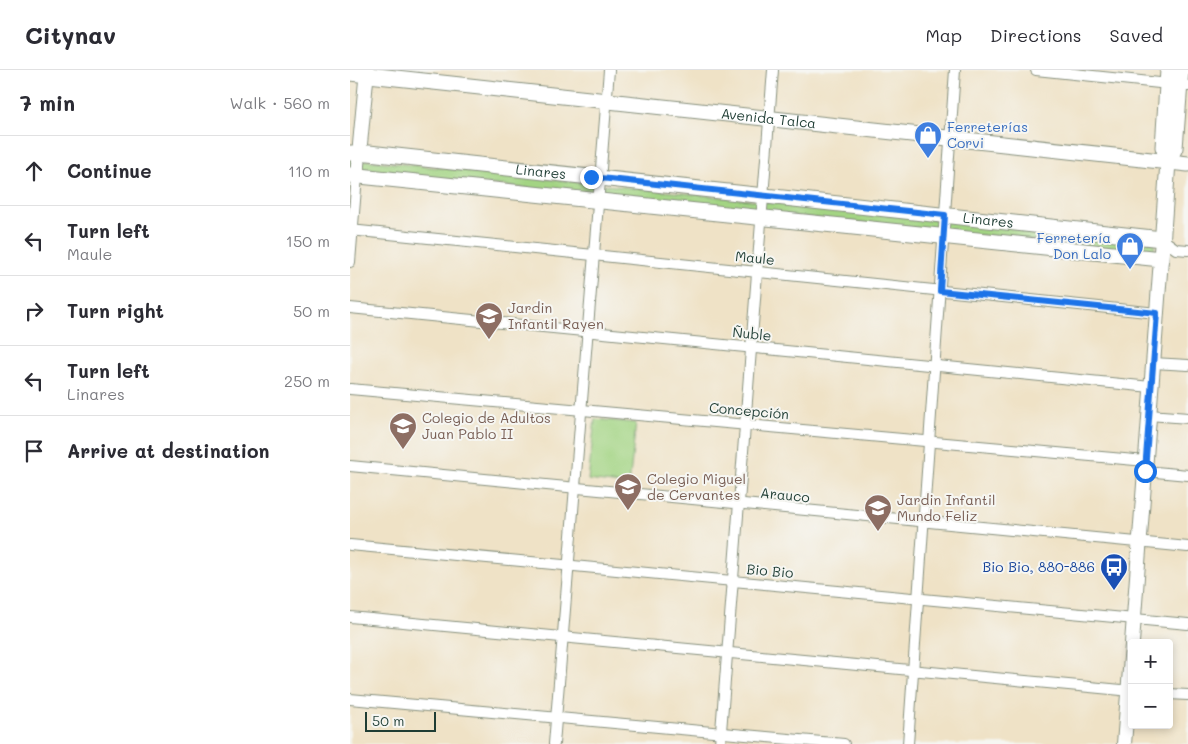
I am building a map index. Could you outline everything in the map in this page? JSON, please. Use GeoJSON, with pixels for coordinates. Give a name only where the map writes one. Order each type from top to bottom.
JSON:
{"type":"FeatureCollection","features":[{"type":"Feature","properties":{"kind":"main road","name":"Avenida Talca"},"geometry":{"type":"LineString","coordinates":[[350,73],[367,72],[606,101],[1188,164]]}},
{"type":"Feature","properties":{"kind":"main road"},"geometry":{"type":"LineString","coordinates":[[1161,259],[1168,162],[1163,147],[1177,79]]}},
{"type":"Feature","properties":{"kind":"main road","name":"Linares"},"geometry":{"type":"LineString","coordinates":[[355,153],[1162,239]]}},
{"type":"Feature","properties":{"kind":"main road","name":"Linares"},"geometry":{"type":"LineString","coordinates":[[354,176],[1161,259]]}},
{"type":"Feature","properties":{"kind":"street"},"geometry":{"type":"LineString","coordinates":[[554,744],[609,70]]}},
{"type":"Feature","properties":{"kind":"street"},"geometry":{"type":"LineString","coordinates":[[720,744],[773,70]]}},
{"type":"Feature","properties":{"kind":"street"},"geometry":{"type":"LineString","coordinates":[[908,744],[955,70]]}},
{"type":"Feature","properties":{"kind":"street"},"geometry":{"type":"LineString","coordinates":[[1036,70],[1177,79]]}},
{"type":"Feature","properties":{"kind":"street"},"geometry":{"type":"LineString","coordinates":[[350,262],[355,153],[367,72]]}},
{"type":"Feature","properties":{"kind":"street","name":"Maule"},"geometry":{"type":"LineString","coordinates":[[351,230],[1157,313]]}},
{"type":"Feature","properties":{"kind":"street","name":"Linares"},"geometry":{"type":"LineString","coordinates":[[1162,239],[1176,249]]}},
{"type":"Feature","properties":{"kind":"street"},"geometry":{"type":"LineString","coordinates":[[1132,639],[1161,259],[1176,249],[1188,250]]}},
{"type":"Feature","properties":{"kind":"street","name":"Ñuble"},"geometry":{"type":"LineString","coordinates":[[350,308],[1151,387]]}},
{"type":"Feature","properties":{"kind":"street"},"geometry":{"type":"LineString","coordinates":[[1153,363],[1188,366]]}},
{"type":"Feature","properties":{"kind":"street","name":"Concepción"},"geometry":{"type":"LineString","coordinates":[[350,389],[929,442],[1145,466],[1188,475]]}},
{"type":"Feature","properties":{"kind":"street"},"geometry":{"type":"LineString","coordinates":[[1149,415],[1188,418]]}},
{"type":"Feature","properties":{"kind":"street","name":"Arauco"},"geometry":{"type":"LineString","coordinates":[[350,466],[1188,547]]}},
{"type":"Feature","properties":{"kind":"street","name":"Bio Bio"},"geometry":{"type":"LineString","coordinates":[[350,545],[1188,624]]}},
{"type":"Feature","properties":{"kind":"street"},"geometry":{"type":"LineString","coordinates":[[350,617],[1128,690]]}},
{"type":"Feature","properties":{"kind":"street"},"geometry":{"type":"LineString","coordinates":[[1173,694],[1188,695]]}},
{"type":"Feature","properties":{"kind":"street"},"geometry":{"type":"LineString","coordinates":[[350,699],[844,744]]}},
{"type":"Feature","properties":{"kind":"street"},"geometry":{"type":"LineString","coordinates":[[1124,744],[1128,708]]}},
{"type":"Feature","properties":{"kind":"green space"},"geometry":{"type":"Polygon","coordinates":[[[350,159],[1155,242],[1154,253],[350,170],[350,159]]]}},
{"type":"Feature","properties":{"kind":"green space"},"geometry":{"type":"Polygon","coordinates":[[[595,419],[636,423],[629,485],[588,480],[595,419]]]}},
{"type":"Feature","properties":{"kind":"place","name":"Ferreterías Corvi"},"geometry":{"type":"Point","coordinates":[928,159]}},
{"type":"Feature","properties":{"kind":"place","name":"Ferretería Don Lalo"},"geometry":{"type":"Point","coordinates":[1130,270]}},
{"type":"Feature","properties":{"kind":"place","name":"Jardin Infantil Rayen"},"geometry":{"type":"Point","coordinates":[489,340]}},
{"type":"Feature","properties":{"kind":"place","name":"Colegio de Adultos Juan Pablo II"},"geometry":{"type":"Point","coordinates":[403,450]}},
{"type":"Feature","properties":{"kind":"place","name":"Colegio Miguel de Cervantes"},"geometry":{"type":"Point","coordinates":[628,511]}},
{"type":"Feature","properties":{"kind":"place","name":"Jardin Infantil Mundo Feliz"},"geometry":{"type":"Point","coordinates":[878,532]}},
{"type":"Feature","properties":{"kind":"place","name":"Bio Bio, 880-886"},"geometry":{"type":"Point","coordinates":[1114,591]}},
{"type":"Feature","properties":{"kind":"route"},"geometry":{"type":"LineString","coordinates":[[591,177],[945,215],[940,291],[1157,313],[1145,471]]}}]}
